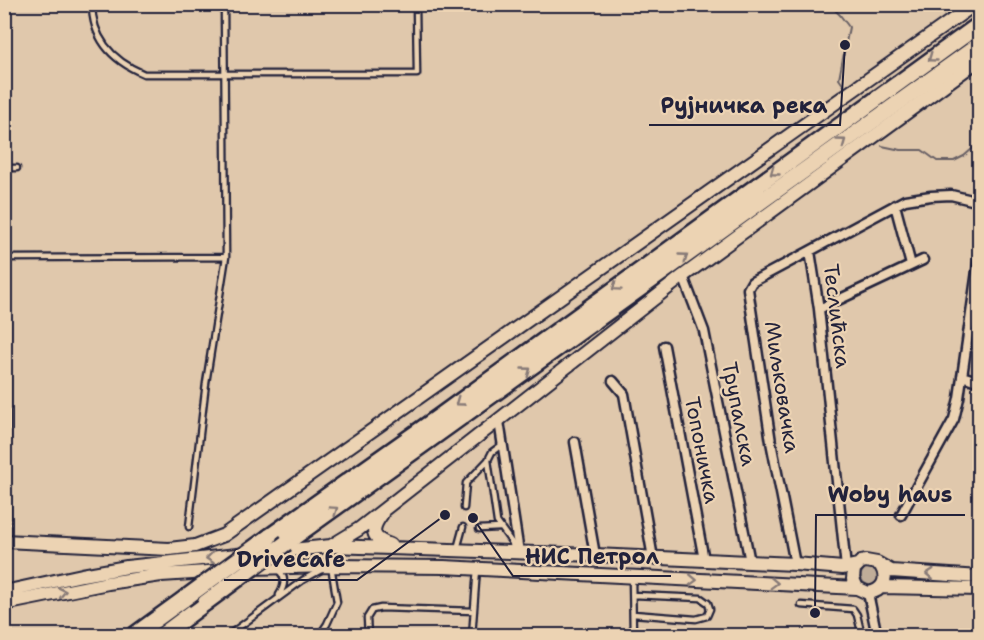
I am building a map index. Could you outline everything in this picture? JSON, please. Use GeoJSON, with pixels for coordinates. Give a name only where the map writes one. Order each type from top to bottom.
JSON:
{"type":"FeatureCollection","features":[{"type":"Feature","properties":{"kind":"highway"},"geometry":{"type":"LineString","coordinates":[[133,636],[980,24]]}},
{"type":"Feature","properties":{"kind":"highway"},"geometry":{"type":"LineString","coordinates":[[161,636],[286,543],[980,44]]}},
{"type":"Feature","properties":{"kind":"main road"},"geometry":{"type":"LineString","coordinates":[[6,541],[133,549],[185,548],[217,538],[239,525],[975,4]]}},
{"type":"Feature","properties":{"kind":"main road"},"geometry":{"type":"LineString","coordinates":[[331,546],[358,529],[499,421],[683,276],[980,59]]}},
{"type":"Feature","properties":{"kind":"main road"},"geometry":{"type":"LineString","coordinates":[[387,506],[375,524],[375,534],[380,540],[397,547]]}},
{"type":"Feature","properties":{"kind":"main road"},"geometry":{"type":"LineString","coordinates":[[4,592],[127,567],[331,546],[457,549],[852,567],[861,562],[872,561],[891,571],[980,577]]}},
{"type":"Feature","properties":{"kind":"main road"},"geometry":{"type":"LineString","coordinates":[[4,604],[96,585],[150,577],[271,566],[477,569],[856,588],[868,593],[876,592],[882,586],[885,576],[881,566]]}},
{"type":"Feature","properties":{"kind":"main road"},"geometry":{"type":"LineString","coordinates":[[852,567],[856,588]]}},
{"type":"Feature","properties":{"kind":"main road"},"geometry":{"type":"LineString","coordinates":[[882,586],[980,589]]}},
{"type":"Feature","properties":{"kind":"street","name":"Теслићска"},"geometry":{"type":"LineString","coordinates":[[852,567],[810,251],[895,205],[915,197],[961,196],[980,202]]}},
{"type":"Feature","properties":{"kind":"street"},"geometry":{"type":"LineString","coordinates":[[895,205],[911,265]]}},
{"type":"Feature","properties":{"kind":"street"},"geometry":{"type":"LineString","coordinates":[[901,515],[954,419],[980,250]]}},
{"type":"Feature","properties":{"kind":"street","name":"Миљковачка"},"geometry":{"type":"LineString","coordinates":[[795,564],[771,442],[748,289],[752,282],[810,251]]}},
{"type":"Feature","properties":{"kind":"street"},"geometry":{"type":"LineString","coordinates":[[819,309],[923,260]]}},
{"type":"Feature","properties":{"kind":"street","name":"Трупалска"},"geometry":{"type":"LineString","coordinates":[[683,276],[704,331],[750,562]]}},
{"type":"Feature","properties":{"kind":"street","name":"Топоничка"},"geometry":{"type":"LineString","coordinates":[[664,346],[705,560]]}},
{"type":"Feature","properties":{"kind":"street"},"geometry":{"type":"LineString","coordinates":[[962,376],[980,382]]}},
{"type":"Feature","properties":{"kind":"street"},"geometry":{"type":"LineString","coordinates":[[613,381],[624,394],[653,558]]}},
{"type":"Feature","properties":{"kind":"street"},"geometry":{"type":"LineString","coordinates":[[499,421],[504,443],[516,552]]}},
{"type":"Feature","properties":{"kind":"street"},"geometry":{"type":"LineString","coordinates":[[575,442],[595,555]]}},
{"type":"Feature","properties":{"kind":"street"},"geometry":{"type":"LineString","coordinates":[[868,593],[877,636]]}},
{"type":"Feature","properties":{"kind":"lane"},"geometry":{"type":"LineString","coordinates":[[92,4],[92,22],[102,43],[129,68],[144,74],[417,74],[416,4]]}},
{"type":"Feature","properties":{"kind":"lane"},"geometry":{"type":"LineString","coordinates":[[189,527],[206,383],[226,257],[224,4]]}},
{"type":"Feature","properties":{"kind":"lane"},"geometry":{"type":"LineString","coordinates":[[4,27],[7,258],[6,541]]}},
{"type":"Feature","properties":{"kind":"lane"},"geometry":{"type":"LineString","coordinates":[[5,168],[17,168]]}},
{"type":"Feature","properties":{"kind":"lane"},"geometry":{"type":"LineString","coordinates":[[7,258],[226,257]]}},
{"type":"Feature","properties":{"kind":"lane"},"geometry":{"type":"LineString","coordinates":[[464,508],[466,483],[488,460],[492,452],[504,443]]}},
{"type":"Feature","properties":{"kind":"lane"},"geometry":{"type":"LineString","coordinates":[[488,460],[497,522],[516,552]]}},
{"type":"Feature","properties":{"kind":"lane"},"geometry":{"type":"LineString","coordinates":[[457,549],[464,528]]}},
{"type":"Feature","properties":{"kind":"lane"},"geometry":{"type":"LineString","coordinates":[[479,529],[500,528]]}},
{"type":"Feature","properties":{"kind":"lane"},"geometry":{"type":"LineString","coordinates":[[271,566],[283,574],[284,586],[278,598]]}},
{"type":"Feature","properties":{"kind":"lane"},"geometry":{"type":"LineString","coordinates":[[227,636],[313,573],[331,566],[337,602],[319,636]]}},
{"type":"Feature","properties":{"kind":"lane"},"geometry":{"type":"LineString","coordinates":[[472,636],[477,569]]}},
{"type":"Feature","properties":{"kind":"lane"},"geometry":{"type":"LineString","coordinates":[[632,578],[633,636]]}},
{"type":"Feature","properties":{"kind":"lane"},"geometry":{"type":"LineString","coordinates":[[633,596],[701,598],[708,603],[710,609],[707,616],[696,619],[633,614]]}},
{"type":"Feature","properties":{"kind":"lane"},"geometry":{"type":"LineString","coordinates":[[801,605],[853,609],[857,615],[862,636]]}},
{"type":"Feature","properties":{"kind":"lane"},"geometry":{"type":"LineString","coordinates":[[368,636],[367,618],[372,610],[381,608],[474,611]]}},
{"type":"Feature","properties":{"kind":"shaded area"},"geometry":{"type":"Polygon","coordinates":[[[870,567],[876,570],[879,576],[876,582],[870,585],[864,582],[861,576],[864,570],[870,567]]]}},
{"type":"Feature","properties":{"kind":"waterway"},"geometry":{"type":"LineString","coordinates":[[829,4],[849,27],[839,79],[844,86]]}},
{"type":"Feature","properties":{"kind":"waterway"},"geometry":{"type":"LineString","coordinates":[[882,146],[901,150],[922,150],[937,161],[954,161],[964,156],[980,142]]}},
{"type":"Feature","properties":{"kind":"place","name":"Рујничка река"},"geometry":{"type":"Point","coordinates":[845,45]}},
{"type":"Feature","properties":{"kind":"place","name":"DriveCafe"},"geometry":{"type":"Point","coordinates":[445,515]}},
{"type":"Feature","properties":{"kind":"place","name":"НИС Петрол"},"geometry":{"type":"Point","coordinates":[473,518]}},
{"type":"Feature","properties":{"kind":"place","name":"Woby haus"},"geometry":{"type":"Point","coordinates":[815,613]}}]}
